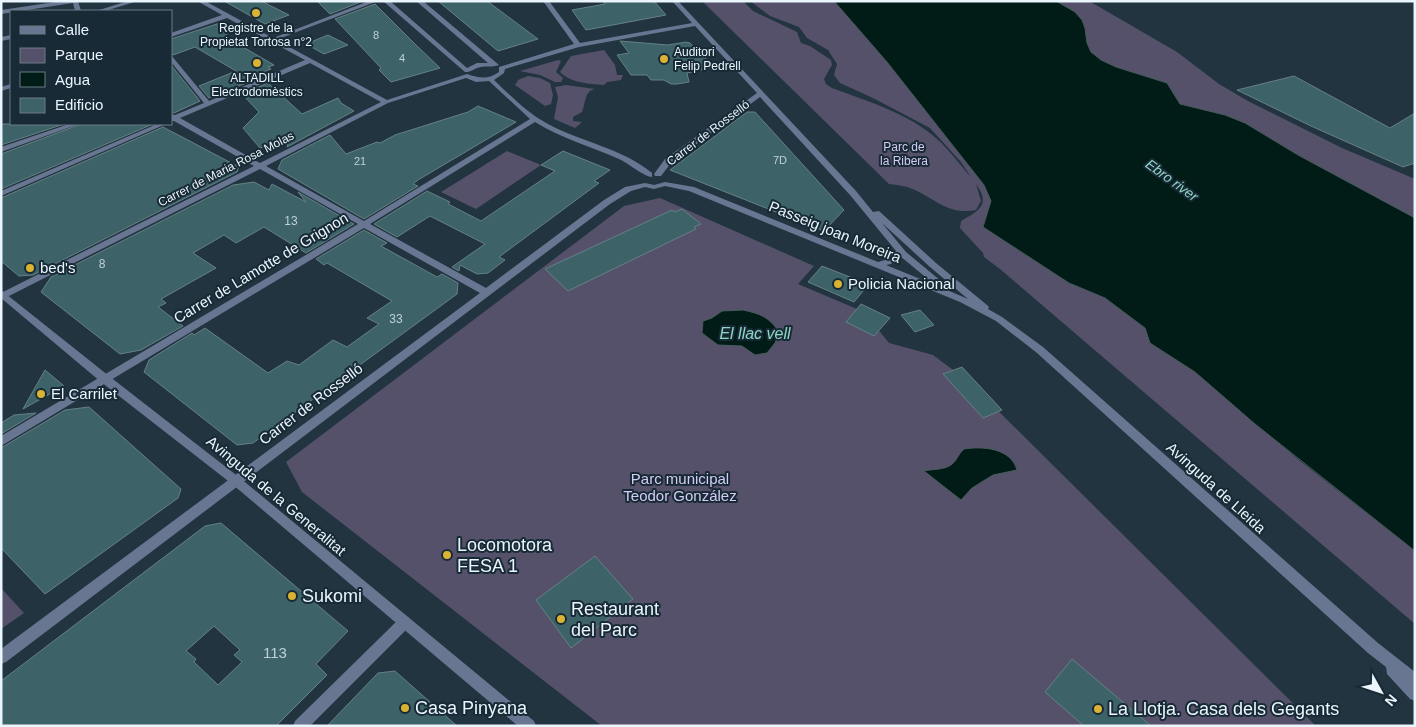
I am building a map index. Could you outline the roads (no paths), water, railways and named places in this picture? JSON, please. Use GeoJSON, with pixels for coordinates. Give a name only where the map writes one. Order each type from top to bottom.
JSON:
{"type":"FeatureCollection","features":[{"type":"Feature","properties":{"kind":"street"},"geometry":{"type":"LineString","coordinates":[[14,10],[75,1]]}},
{"type":"Feature","properties":{"kind":"street"},"geometry":{"type":"LineString","coordinates":[[103,10],[135,1]]}},
{"type":"Feature","properties":{"kind":"street"},"geometry":{"type":"LineString","coordinates":[[200,1],[386,102]]}},
{"type":"Feature","properties":{"kind":"street"},"geometry":{"type":"LineString","coordinates":[[271,40],[375,1]]}},
{"type":"Feature","properties":{"kind":"street"},"geometry":{"type":"LineString","coordinates":[[386,1],[476,80],[490,79],[500,75],[502,72],[501,68]]}},
{"type":"Feature","properties":{"kind":"street"},"geometry":{"type":"LineString","coordinates":[[418,1],[493,64],[501,68],[578,46],[696,24]]}},
{"type":"Feature","properties":{"kind":"street"},"geometry":{"type":"LineString","coordinates":[[546,1],[578,46]]}},
{"type":"Feature","properties":{"kind":"street"},"geometry":{"type":"LineString","coordinates":[[675,1],[853,193],[901,251],[934,281],[963,300]]}},
{"type":"Feature","properties":{"kind":"street"},"geometry":{"type":"LineString","coordinates":[[172,35],[226,16]]}},
{"type":"Feature","properties":{"kind":"street"},"geometry":{"type":"LineString","coordinates":[[172,58],[208,104]]}},
{"type":"Feature","properties":{"kind":"street"},"geometry":{"type":"LineString","coordinates":[[172,118],[309,61]]}},
{"type":"Feature","properties":{"kind":"street","name":"Carrer de Maria Rosa Molas"},"geometry":{"type":"LineString","coordinates":[[2,295],[386,102],[467,74],[477,65],[493,64]]}},
{"type":"Feature","properties":{"kind":"street"},"geometry":{"type":"LineString","coordinates":[[490,79],[535,119],[558,132],[629,162],[645,170],[649,175]]}},
{"type":"Feature","properties":{"kind":"street","name":"Carrer de Rosselló"},"geometry":{"type":"LineString","coordinates":[[658,174],[668,161],[761,93]]}},
{"type":"Feature","properties":{"kind":"street"},"geometry":{"type":"LineString","coordinates":[[172,118],[485,292]]}},
{"type":"Feature","properties":{"kind":"street","name":"Carrer de Lamotte de Grignon"},"geometry":{"type":"LineString","coordinates":[[1,442],[365,224],[535,119]]}},
{"type":"Feature","properties":{"kind":"street"},"geometry":{"type":"LineString","coordinates":[[1,150],[72,125]]}},
{"type":"Feature","properties":{"kind":"street"},"geometry":{"type":"LineString","coordinates":[[1,194],[160,125]]}},
{"type":"Feature","properties":{"kind":"street"},"geometry":{"type":"LineString","coordinates":[[645,185],[643,180],[649,175],[658,174],[666,178],[665,184]]}},
{"type":"Feature","properties":{"kind":"street","name":"Passeig joan Moreira"},"geometry":{"type":"LineString","coordinates":[[645,185],[657,187],[665,184],[691,190],[963,300],[999,319],[1040,350]]}},
{"type":"Feature","properties":{"kind":"street","name":"Carrer de Rosselló"},"geometry":{"type":"LineString","coordinates":[[1,657],[607,202],[628,189],[645,185]]}},
{"type":"Feature","properties":{"kind":"street"},"geometry":{"type":"LineString","coordinates":[[853,193],[933,265],[999,319]]}},
{"type":"Feature","properties":{"kind":"street"},"geometry":{"type":"LineString","coordinates":[[878,265],[888,262],[901,251]]}},
{"type":"Feature","properties":{"kind":"street","name":"Avinguda de la Generalitat"},"geometry":{"type":"LineString","coordinates":[[2,295],[236,481],[529,726]]}},
{"type":"Feature","properties":{"kind":"street","name":"Avinguda de Lleida"},"geometry":{"type":"LineString","coordinates":[[1040,350],[1373,648]]}},
{"type":"Feature","properties":{"kind":"street"},"geometry":{"type":"LineString","coordinates":[[300,726],[404,623]]}},
{"type":"Feature","properties":{"kind":"street"},"geometry":{"type":"LineString","coordinates":[[1373,648],[1415,681]]}},
{"type":"Feature","properties":{"kind":"street"},"geometry":{"type":"LineString","coordinates":[[1373,648],[1415,694]]}},
{"type":"Feature","properties":{"kind":"water","name":"Ebro river"},"geometry":{"type":"Polygon","coordinates":[[[834,1],[1056,1],[1075,12],[1082,20],[1091,52],[1101,60],[1116,67],[1167,83],[1180,104],[1225,115],[1245,123],[1298,155],[1415,218],[1415,551],[1255,424],[1195,372],[1150,343],[1145,328],[1105,298],[1069,283],[983,227],[991,201],[984,185],[887,62],[834,1]]]}},
{"type":"Feature","properties":{"kind":"water","name":"El llac vell"},"geometry":{"type":"Polygon","coordinates":[[[743,310],[764,317],[779,332],[775,343],[767,353],[755,355],[742,346],[718,345],[702,333],[703,321],[712,318],[722,311],[743,310]]]}},
{"type":"Feature","properties":{"kind":"water"},"geometry":{"type":"Polygon","coordinates":[[[979,448],[1003,453],[1014,463],[1017,470],[993,475],[972,488],[961,500],[924,471],[948,467],[955,462],[964,449],[979,448]]]}},
{"type":"Feature","properties":{"kind":"place","name":"Registre de la Propietat Tortosa n°2"},"geometry":{"type":"Point","coordinates":[256,13]}},
{"type":"Feature","properties":{"kind":"place","name":"Auditori Felip Pedrell"},"geometry":{"type":"Point","coordinates":[664,59]}},
{"type":"Feature","properties":{"kind":"place","name":"ALTADILL Electrodomèstics"},"geometry":{"type":"Point","coordinates":[257,63]}},
{"type":"Feature","properties":{"kind":"place","name":"bed's"},"geometry":{"type":"Point","coordinates":[30,268]}},
{"type":"Feature","properties":{"kind":"place","name":"Policia Nacional"},"geometry":{"type":"Point","coordinates":[838,284]}},
{"type":"Feature","properties":{"kind":"place","name":"El Carrilet"},"geometry":{"type":"Point","coordinates":[41,394]}},
{"type":"Feature","properties":{"kind":"place","name":"Locomotora FESA 1"},"geometry":{"type":"Point","coordinates":[447,555]}},
{"type":"Feature","properties":{"kind":"place","name":"Sukomi"},"geometry":{"type":"Point","coordinates":[292,596]}},
{"type":"Feature","properties":{"kind":"place","name":"Restaurant del Parc"},"geometry":{"type":"Point","coordinates":[561,619]}},
{"type":"Feature","properties":{"kind":"place","name":"Casa Pinyana"},"geometry":{"type":"Point","coordinates":[405,708]}},
{"type":"Feature","properties":{"kind":"place","name":"La Llotja. Casa dels Gegants"},"geometry":{"type":"Point","coordinates":[1098,709]}},
{"type":"Feature","properties":{"kind":"park label","name":"Parc de la Ribera"},"geometry":{"type":"Point","coordinates":[904,154]}},
{"type":"Feature","properties":{"kind":"park label","name":"Parc municipal Teodor González"},"geometry":{"type":"Point","coordinates":[680,488]}}]}
